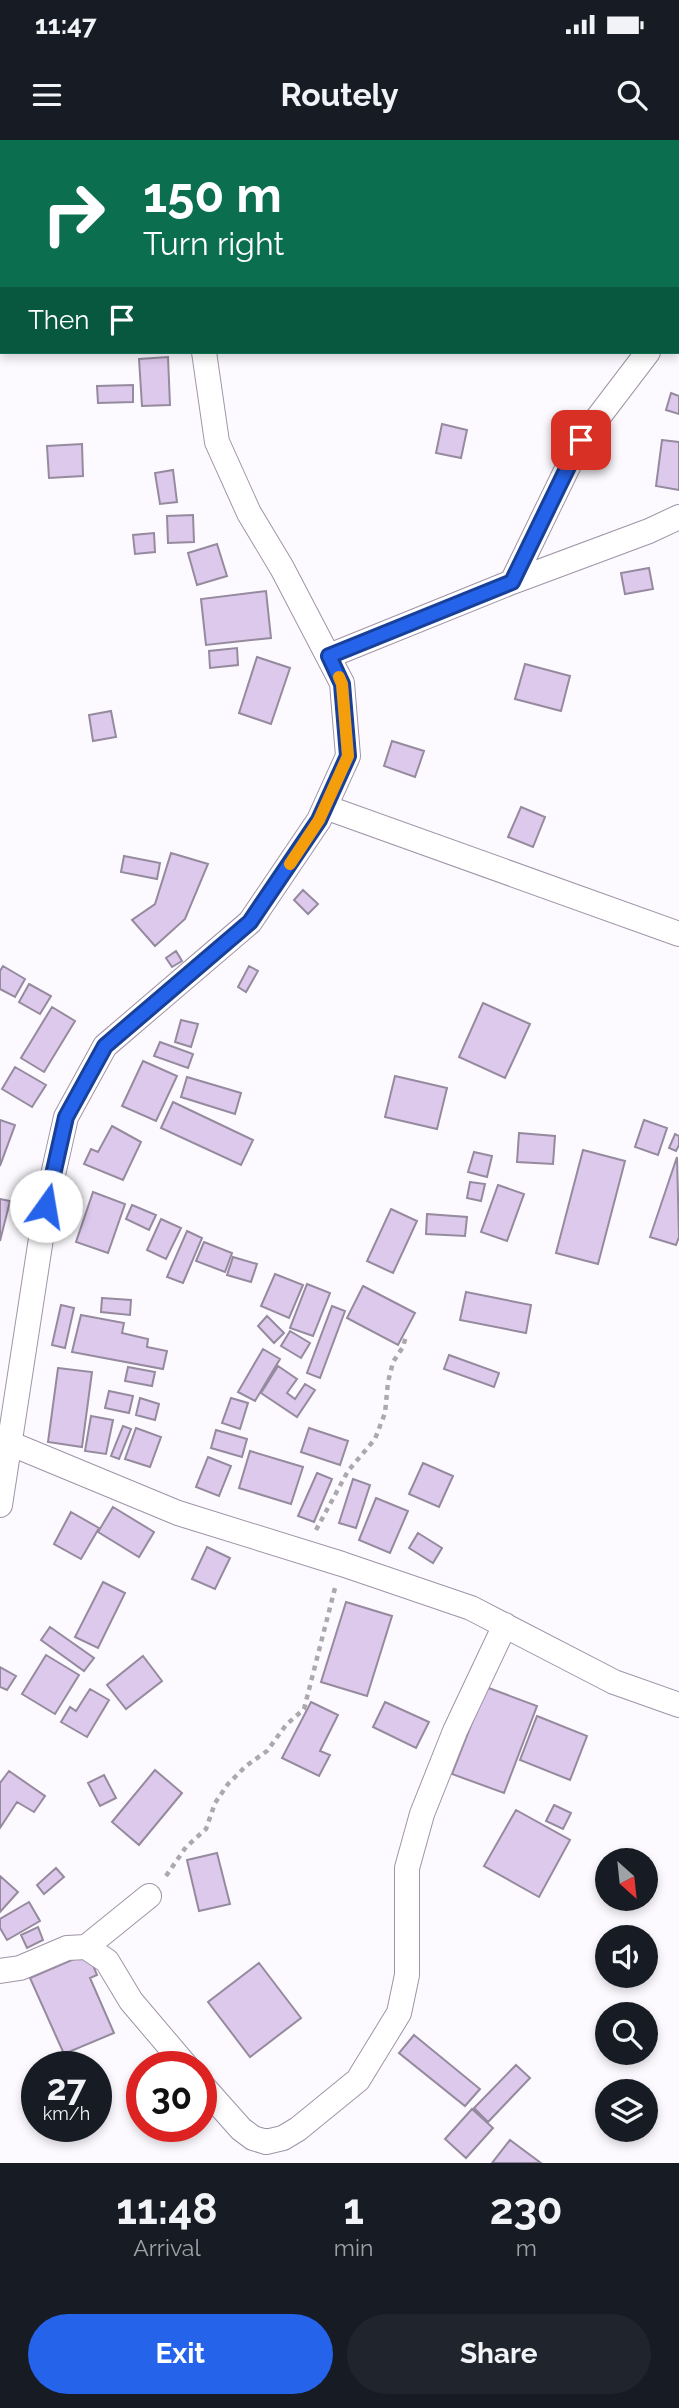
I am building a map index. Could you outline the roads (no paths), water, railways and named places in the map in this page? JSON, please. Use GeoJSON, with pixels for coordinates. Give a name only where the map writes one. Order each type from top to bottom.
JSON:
{"type":"FeatureCollection","features":[{"type":"Feature","properties":{"kind":"street"},"geometry":{"type":"LineString","coordinates":[[0,1505],[9,1443],[8,1406],[66,1117],[105,1046],[250,922],[319,820],[348,756],[342,684],[282,568],[249,513],[217,442],[204,354]]}},
{"type":"Feature","properties":{"kind":"street"},"geometry":{"type":"LineString","coordinates":[[512,582],[581,440],[646,354]]}},
{"type":"Feature","properties":{"kind":"street"},"geometry":{"type":"LineString","coordinates":[[329,656],[679,517]]}},
{"type":"Feature","properties":{"kind":"street"},"geometry":{"type":"LineString","coordinates":[[325,807],[679,934]]}},
{"type":"Feature","properties":{"kind":"street"},"geometry":{"type":"LineString","coordinates":[[9,1443],[178,1513],[471,1608],[614,1682],[679,1705]]}},
{"type":"Feature","properties":{"kind":"street"},"geometry":{"type":"LineString","coordinates":[[217,2102],[241,2129],[253,2138],[266,2142],[283,2138],[358,2080],[399,2013],[407,1975],[407,1868],[422,1814],[455,1731],[505,1625]]}},
{"type":"Feature","properties":{"kind":"street"},"geometry":{"type":"LineString","coordinates":[[0,1971],[20,1968],[67,1948],[86,1947],[149,1896]]}},
{"type":"Feature","properties":{"kind":"street"},"geometry":{"type":"LineString","coordinates":[[86,1947],[107,1961],[131,2001],[173,2051]]}}]}
